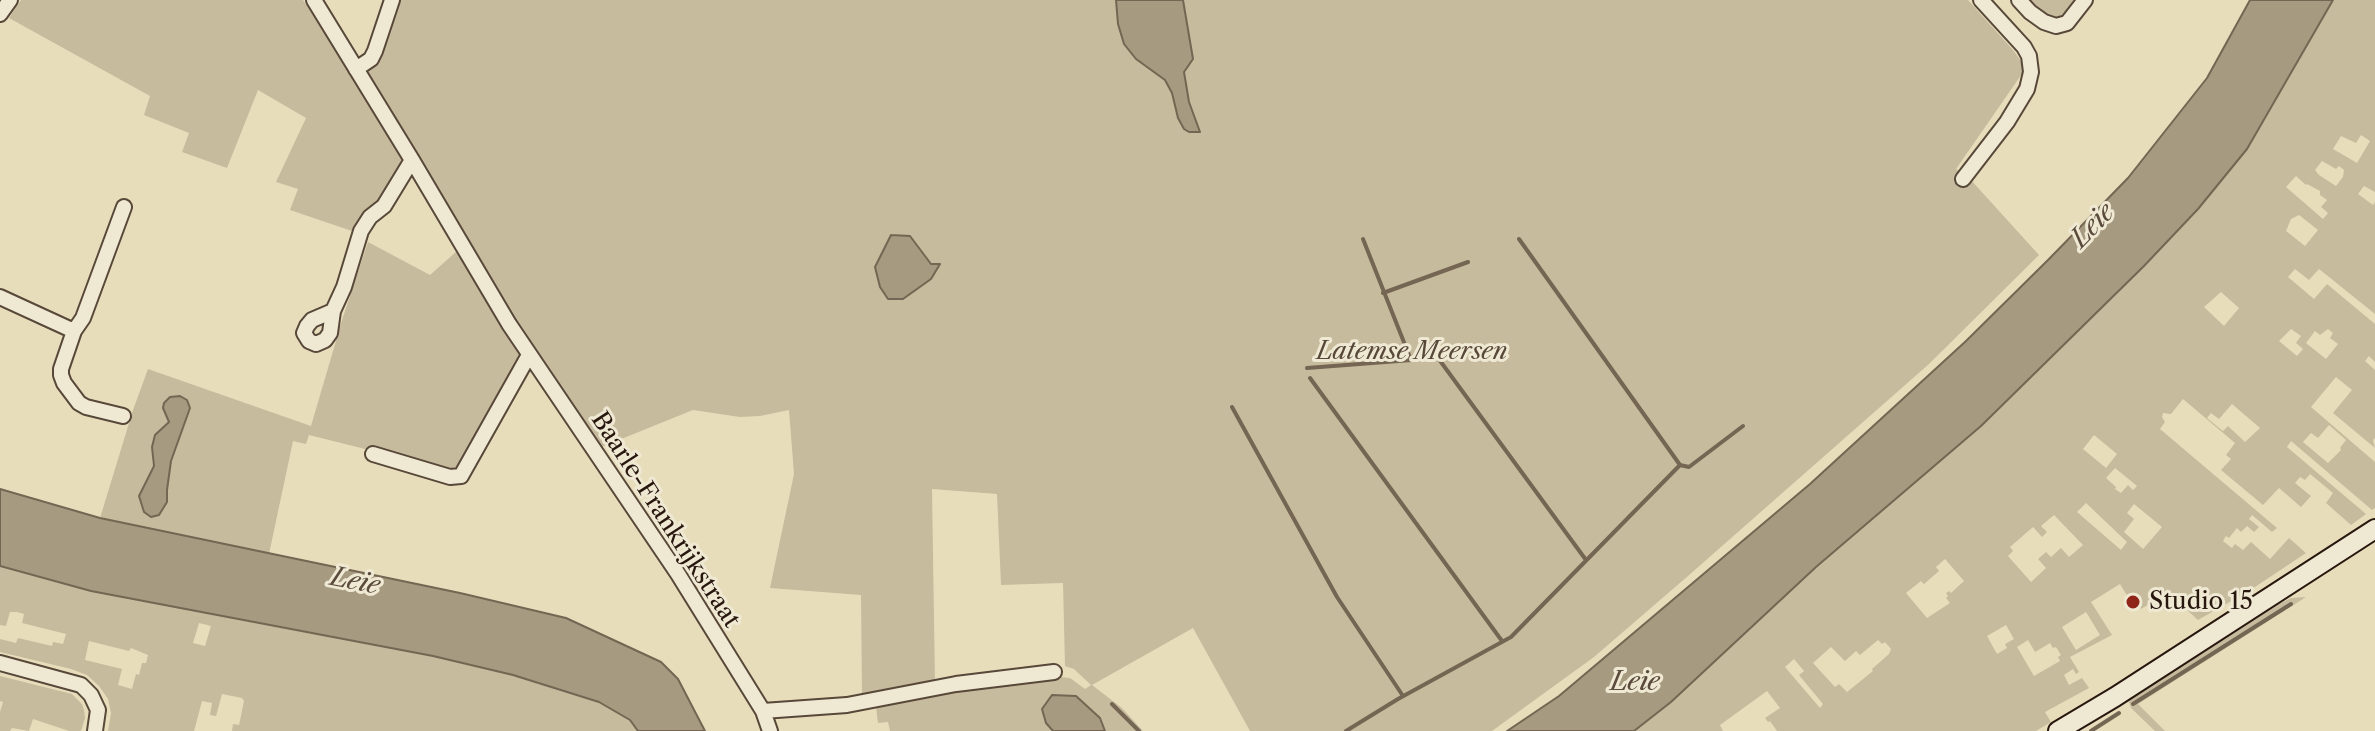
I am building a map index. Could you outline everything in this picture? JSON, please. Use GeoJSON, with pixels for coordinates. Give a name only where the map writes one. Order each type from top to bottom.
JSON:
{"type":"FeatureCollection","features":[{"type":"Feature","properties":{"kind":"main road"},"geometry":{"type":"LineString","coordinates":[[2058,731],[2141,681],[2375,529]]}},
{"type":"Feature","properties":{"kind":"street"},"geometry":{"type":"LineString","coordinates":[[0,14],[10,0]]}},
{"type":"Feature","properties":{"kind":"street","name":"Baarle-Frankrijkstraat"},"geometry":{"type":"LineString","coordinates":[[314,0],[474,268],[529,355],[678,574],[763,711],[770,731]]}},
{"type":"Feature","properties":{"kind":"street"},"geometry":{"type":"LineString","coordinates":[[356,69],[371,59],[392,0]]}},
{"type":"Feature","properties":{"kind":"street"},"geometry":{"type":"LineString","coordinates":[[1963,179],[2007,122],[2030,80],[2031,64],[2024,47],[1981,0]]}},
{"type":"Feature","properties":{"kind":"street"},"geometry":{"type":"LineString","coordinates":[[2019,0],[2044,22],[2056,26],[2067,23],[2085,0]]}},
{"type":"Feature","properties":{"kind":"street"},"geometry":{"type":"LineString","coordinates":[[333,311],[344,287],[361,231],[370,217],[384,206],[412,160]]}},
{"type":"Feature","properties":{"kind":"street"},"geometry":{"type":"LineString","coordinates":[[123,416],[79,403],[64,383],[61,369],[124,207]]}},
{"type":"Feature","properties":{"kind":"street"},"geometry":{"type":"LineString","coordinates":[[0,297],[74,331]]}},
{"type":"Feature","properties":{"kind":"street"},"geometry":{"type":"LineString","coordinates":[[373,454],[450,477],[461,476],[529,355]]}},
{"type":"Feature","properties":{"kind":"street"},"geometry":{"type":"LineString","coordinates":[[0,663],[81,685],[91,695],[98,710],[95,731]]}},
{"type":"Feature","properties":{"kind":"street"},"geometry":{"type":"LineString","coordinates":[[763,711],[847,705],[956,684],[1054,672]]}},
{"type":"Feature","properties":{"kind":"green space"},"geometry":{"type":"Polygon","coordinates":[[[21,0],[303,0],[347,61],[403,157],[402,166],[383,198],[363,215],[352,231],[290,210],[298,189],[276,182],[306,118],[258,90],[227,168],[182,152],[189,133],[144,115],[150,96],[9,18],[21,0]]]}},
{"type":"Feature","properties":{"kind":"green space","name":"Latemse Meersen"},"geometry":{"type":"Polygon","coordinates":[[[385,0],[1968,0],[2026,68],[1956,169],[1970,179],[2039,255],[1929,364],[1688,576],[1594,657],[1492,731],[1250,731],[1193,628],[1092,685],[1122,708],[1143,731],[890,731],[888,722],[878,723],[876,707],[892,701],[1050,676],[1070,678],[1085,689],[1091,685],[1074,669],[1065,666],[1063,583],[1001,585],[997,494],[932,489],[935,683],[862,696],[861,595],[770,588],[794,474],[789,410],[740,417],[693,410],[599,448],[531,352],[359,67],[385,0]]]}},
{"type":"Feature","properties":{"kind":"green space"},"geometry":{"type":"Polygon","coordinates":[[[2024,0],[2080,0],[2065,17],[2049,20],[2024,0]]]}},
{"type":"Feature","properties":{"kind":"green space"},"geometry":{"type":"Polygon","coordinates":[[[2333,0],[2375,0],[2375,192],[2364,186],[2358,194],[2373,205],[2375,202],[2375,314],[2319,269],[2309,280],[2295,269],[2288,277],[2314,299],[2327,284],[2375,324],[2375,362],[2369,356],[2365,361],[2375,370],[2375,448],[2333,413],[2352,390],[2336,377],[2311,407],[2375,462],[2375,508],[2372,510],[2291,441],[2287,447],[2366,514],[2351,525],[2326,503],[2333,493],[2310,474],[2305,480],[2300,477],[2295,483],[2311,496],[2301,507],[2279,488],[2263,505],[2221,470],[2231,459],[2226,455],[2235,443],[2183,399],[2171,414],[2163,413],[2165,422],[2160,429],[2277,528],[2272,532],[2252,515],[2249,519],[2259,527],[2254,532],[2247,526],[2241,532],[2237,528],[2223,541],[2232,548],[2235,544],[2243,550],[2251,542],[2270,559],[2289,538],[2306,553],[2198,620],[2178,602],[2166,612],[2154,601],[2141,609],[2120,584],[2091,602],[2112,635],[2070,657],[2079,672],[2076,674],[2073,669],[2064,675],[2069,685],[2082,678],[2089,688],[2045,712],[2051,722],[2036,731],[1777,731],[1765,718],[1780,708],[1767,691],[1720,725],[1723,731],[1634,731],[1671,702],[1816,567],[1981,426],[2144,266],[2198,209],[2247,149],[2333,0]],[[2361,135],[2356,143],[2341,136],[2333,149],[2357,163],[2370,141],[2361,135]],[[2322,161],[2315,170],[2336,186],[2344,170],[2322,161]],[[2296,176],[2286,187],[2323,219],[2328,213],[2321,207],[2327,200],[2320,195],[2320,191],[2296,176]],[[2299,215],[2291,219],[2286,231],[2305,246],[2318,230],[2299,215]],[[2221,292],[2204,307],[2224,326],[2239,308],[2221,292]],[[2291,329],[2279,341],[2297,356],[2303,349],[2296,343],[2301,336],[2291,329]],[[2328,329],[2320,335],[2315,331],[2306,343],[2326,359],[2338,344],[2330,338],[2333,333],[2328,329]],[[2232,404],[2219,419],[2211,413],[2207,418],[2223,431],[2228,426],[2245,442],[2260,428],[2232,404]],[[2329,425],[2318,438],[2311,433],[2303,442],[2328,463],[2346,440],[2329,425]],[[2094,435],[2083,449],[2106,468],[2117,454],[2094,435]],[[2115,468],[2106,478],[2121,493],[2128,485],[2133,490],[2137,486],[2115,468]],[[2086,503],[2077,512],[2121,550],[2127,542],[2086,503]],[[2134,504],[2127,513],[2134,519],[2124,532],[2143,549],[2162,527],[2134,504]],[[2054,515],[2041,526],[2047,532],[2042,537],[2033,527],[2010,547],[2013,551],[2008,556],[2031,582],[2046,568],[2038,559],[2046,552],[2051,557],[2061,548],[2069,557],[2083,545],[2054,515]],[[1945,559],[1936,567],[1939,571],[1924,584],[1921,581],[1906,593],[1927,618],[1950,603],[1946,593],[1951,593],[1964,581],[1945,559]],[[2086,612],[2062,627],[2076,650],[2100,635],[2086,612]],[[2006,625],[1987,636],[1997,654],[2007,648],[2005,644],[2014,639],[2006,625]],[[1878,640],[1860,655],[1856,651],[1845,661],[1831,647],[1813,663],[1835,687],[1839,684],[1847,692],[1873,671],[1891,649],[1878,640]],[[2028,640],[2017,647],[2034,676],[2060,661],[2058,657],[2061,655],[2050,643],[2035,652],[2028,640]],[[1794,659],[1785,667],[1820,708],[1823,704],[1799,675],[1804,671],[1794,659]]]}},
{"type":"Feature","properties":{"kind":"green space"},"geometry":{"type":"Polygon","coordinates":[[[368,242],[430,275],[457,251],[518,348],[520,357],[461,466],[449,469],[437,467],[309,435],[306,444],[293,441],[269,554],[100,518],[148,369],[311,426],[368,242]]]}},
{"type":"Feature","properties":{"kind":"green space"},"geometry":{"type":"Polygon","coordinates":[[[0,566],[91,591],[433,656],[513,675],[599,702],[630,720],[638,731],[232,731],[233,724],[239,725],[244,701],[222,694],[216,716],[210,715],[212,703],[202,701],[194,731],[108,731],[111,713],[108,699],[87,675],[0,652],[0,639],[16,643],[18,638],[52,646],[53,642],[63,644],[66,634],[22,623],[24,614],[17,612],[10,612],[6,626],[0,625],[0,566]],[[199,623],[193,643],[205,646],[211,626],[199,623]],[[89,641],[85,660],[122,669],[118,685],[132,689],[136,674],[139,675],[148,655],[131,648],[129,651],[89,641]]]}},
{"type":"Feature","properties":{"kind":"green space"},"geometry":{"type":"Polygon","coordinates":[[[2306,597],[2138,704],[2165,731],[2155,731],[2131,708],[2130,698],[2279,604],[2291,598],[2306,597]]]}},
{"type":"Feature","properties":{"kind":"green space"},"geometry":{"type":"Polygon","coordinates":[[[0,676],[72,694],[84,710],[81,731],[69,731],[33,719],[29,731],[12,728],[10,731],[0,731],[3,702],[0,701],[0,676]]]}},
{"type":"Feature","properties":{"kind":"water"},"geometry":{"type":"Polygon","coordinates":[[[1116,0],[1183,0],[1193,59],[1184,72],[1189,102],[1200,132],[1184,129],[1165,80],[1136,59],[1124,44],[1116,0]]]}},
{"type":"Feature","properties":{"kind":"water","name":"Leie"},"geometry":{"type":"Polygon","coordinates":[[[2250,0],[2333,0],[2247,149],[2198,209],[2144,266],[1981,426],[1816,567],[1671,702],[1634,731],[1507,731],[1559,696],[1810,484],[1966,341],[2128,178],[2207,78],[2250,0]]]}},
{"type":"Feature","properties":{"kind":"water"},"geometry":{"type":"Polygon","coordinates":[[[891,235],[910,236],[931,264],[940,264],[931,279],[903,299],[888,299],[880,287],[875,267],[891,235]]]}},
{"type":"Feature","properties":{"kind":"water"},"geometry":{"type":"Polygon","coordinates":[[[180,396],[187,400],[190,408],[171,461],[167,502],[159,515],[151,517],[144,512],[139,496],[154,466],[152,447],[155,435],[169,422],[164,403],[170,397],[180,396]]]}},
{"type":"Feature","properties":{"kind":"water","name":"Leie"},"geometry":{"type":"Polygon","coordinates":[[[0,489],[100,518],[566,618],[661,662],[678,679],[705,731],[638,731],[630,720],[599,702],[513,675],[433,656],[91,591],[0,566],[0,489]]]}},
{"type":"Feature","properties":{"kind":"water"},"geometry":{"type":"Polygon","coordinates":[[[1052,695],[1076,696],[1100,718],[1105,731],[1053,731],[1046,723],[1042,709],[1052,695]]]}},
{"type":"Feature","properties":{"kind":"waterway"},"geometry":{"type":"LineString","coordinates":[[1363,239],[1411,360]]}},
{"type":"Feature","properties":{"kind":"waterway"},"geometry":{"type":"LineString","coordinates":[[1519,239],[1680,465]]}},
{"type":"Feature","properties":{"kind":"waterway"},"geometry":{"type":"LineString","coordinates":[[1383,293],[1468,262]]}},
{"type":"Feature","properties":{"kind":"waterway"},"geometry":{"type":"LineString","coordinates":[[1307,368],[1438,358],[1586,560]]}},
{"type":"Feature","properties":{"kind":"waterway"},"geometry":{"type":"LineString","coordinates":[[1310,378],[1502,641]]}},
{"type":"Feature","properties":{"kind":"waterway"},"geometry":{"type":"LineString","coordinates":[[1232,407],[1337,597],[1403,696]]}},
{"type":"Feature","properties":{"kind":"waterway"},"geometry":{"type":"LineString","coordinates":[[1346,731],[1511,637],[1680,465],[1689,467],[1743,426]]}},
{"type":"Feature","properties":{"kind":"waterway"},"geometry":{"type":"LineString","coordinates":[[2133,704],[2291,604]]}},
{"type":"Feature","properties":{"kind":"waterway"},"geometry":{"type":"LineString","coordinates":[[1112,704],[1139,731]]}},
{"type":"Feature","properties":{"kind":"waterway"},"geometry":{"type":"LineString","coordinates":[[2091,731],[2119,713]]}},
{"type":"Feature","properties":{"kind":"place","name":"Studio 15"},"geometry":{"type":"Point","coordinates":[2133,602]}}]}
